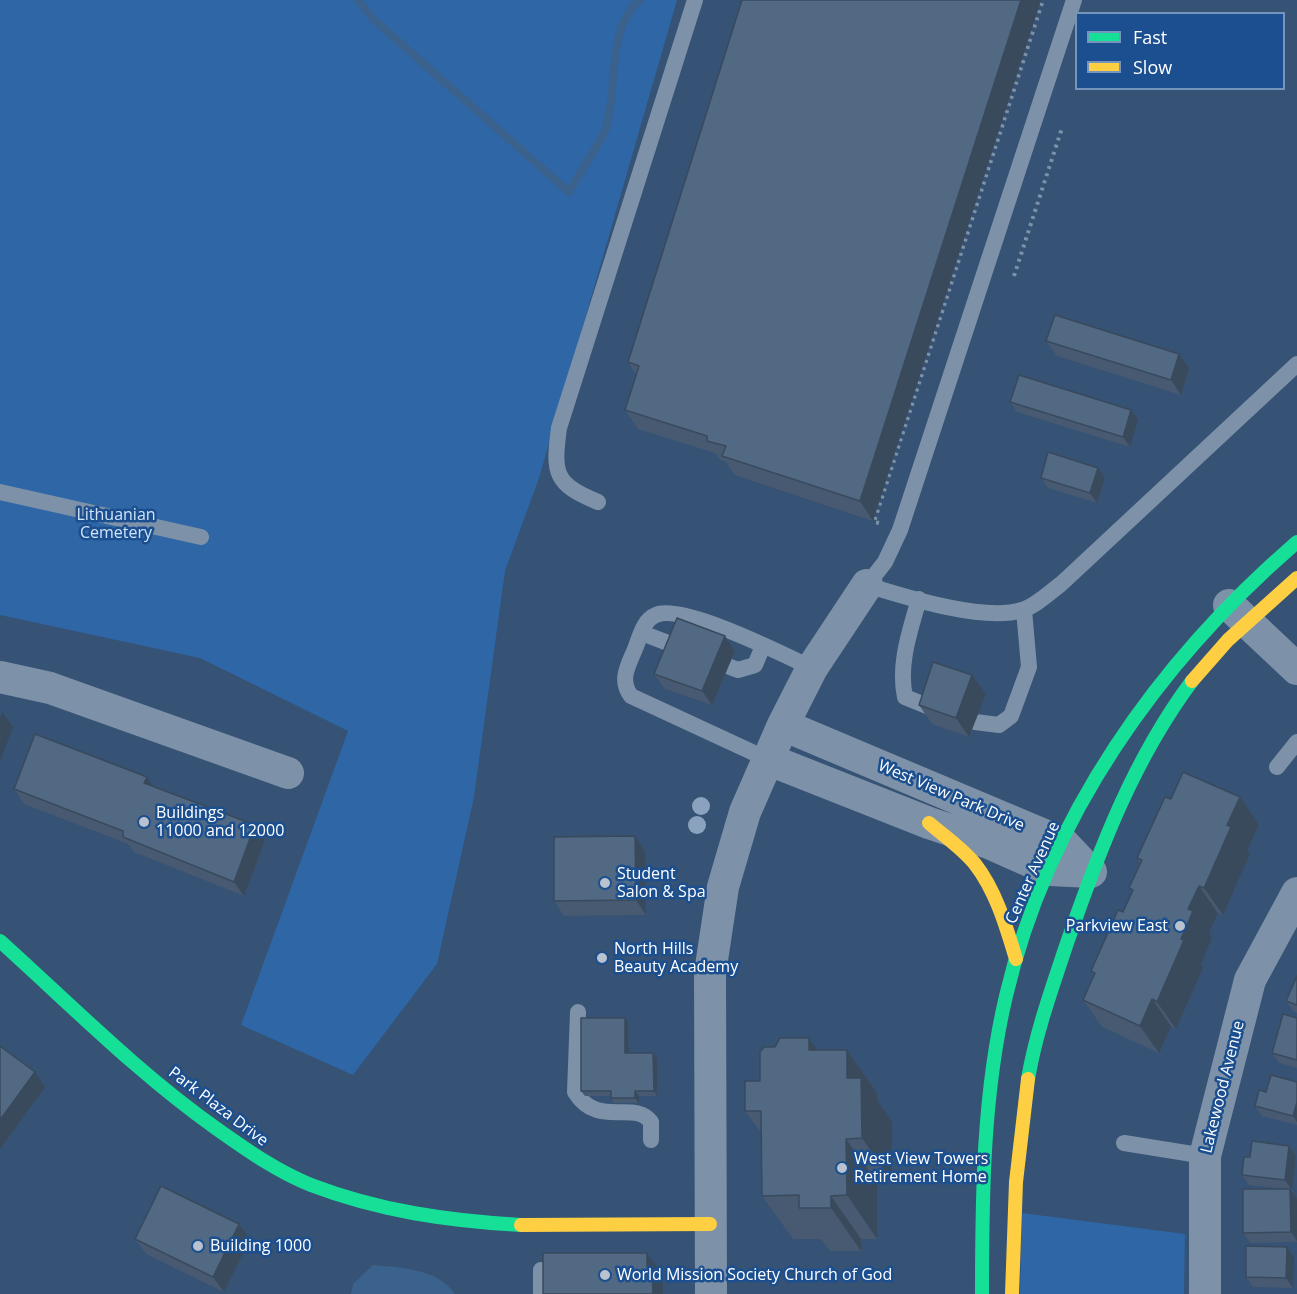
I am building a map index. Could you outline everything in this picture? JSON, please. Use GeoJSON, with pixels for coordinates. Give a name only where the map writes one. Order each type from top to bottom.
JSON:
{"type":"FeatureCollection","features":[{"type":"Feature","properties":{"kind":"street","name":"Center Avenue"},"geometry":{"type":"LineString","coordinates":[[982,1294],[982,1194],[992,1080],[1016,959],[1028,920],[1056,856],[1109,756],[1150,697],[1238,613],[1297,542]]}},
{"type":"Feature","properties":{"kind":"street","name":"Center Avenue"},"geometry":{"type":"LineString","coordinates":[[1012,1294],[1018,1164],[1029,1073],[1045,1005],[1091,872],[1129,780],[1151,741],[1209,660],[1238,613],[1297,578]]}},
{"type":"Feature","properties":{"kind":"street"},"geometry":{"type":"LineString","coordinates":[[711,1294],[711,962],[723,887],[745,812],[783,725],[813,668],[867,585]]}},
{"type":"Feature","properties":{"kind":"street"},"geometry":{"type":"LineString","coordinates":[[1238,613],[1297,669]]}},
{"type":"Feature","properties":{"kind":"street"},"geometry":{"type":"LineString","coordinates":[[0,677],[50,688],[288,773]]}},
{"type":"Feature","properties":{"kind":"street","name":"West View Park Drive"},"geometry":{"type":"LineString","coordinates":[[783,725],[1091,872]]}},
{"type":"Feature","properties":{"kind":"street","name":"West View Park Drive"},"geometry":{"type":"LineString","coordinates":[[768,759],[929,823],[988,843],[1056,856]]}},
{"type":"Feature","properties":{"kind":"street"},"geometry":{"type":"LineString","coordinates":[[929,823],[974,862],[989,885],[1002,912],[1016,959]]}},
{"type":"Feature","properties":{"kind":"street","name":"Lakewood Avenue"},"geometry":{"type":"LineString","coordinates":[[1205,1294],[1205,1156],[1250,980],[1297,894]]}},
{"type":"Feature","properties":{"kind":"street","name":"Park Plaza Drive"},"geometry":{"type":"LineString","coordinates":[[3,949],[157,1082],[200,1116],[257,1158],[312,1185],[377,1206],[438,1219],[480,1224],[528,1226],[710,1224]]}},
{"type":"Feature","properties":{"kind":"lane"},"geometry":{"type":"LineString","coordinates":[[598,502],[576,492],[561,479],[555,457],[559,428],[695,0]]}},
{"type":"Feature","properties":{"kind":"lane"},"geometry":{"type":"LineString","coordinates":[[1074,0],[900,530],[885,562],[867,585],[968,610],[1004,613],[1024,610],[1061,584],[1297,364]]}},
{"type":"Feature","properties":{"kind":"lane"},"geometry":{"type":"LineString","coordinates":[[0,492],[201,537]]}},
{"type":"Feature","properties":{"kind":"lane"},"geometry":{"type":"LineString","coordinates":[[919,599],[906,648],[903,686],[905,697],[937,710]]}},
{"type":"Feature","properties":{"kind":"lane"},"geometry":{"type":"LineString","coordinates":[[975,722],[999,725],[1011,716],[1029,667],[1024,610]]}},
{"type":"Feature","properties":{"kind":"lane"},"geometry":{"type":"LineString","coordinates":[[768,759],[631,696],[625,687],[624,675],[645,624],[656,615],[670,612],[708,622],[813,668]]}},
{"type":"Feature","properties":{"kind":"lane"},"geometry":{"type":"LineString","coordinates":[[642,633],[738,670],[750,669],[755,665],[763,646]]}},
{"type":"Feature","properties":{"kind":"lane"},"geometry":{"type":"LineString","coordinates":[[1277,767],[1297,742]]}},
{"type":"Feature","properties":{"kind":"lane"},"geometry":{"type":"LineString","coordinates":[[578,1012],[575,1092],[581,1101],[597,1111],[642,1114],[651,1122],[651,1140]]}},
{"type":"Feature","properties":{"kind":"lane"},"geometry":{"type":"LineString","coordinates":[[1124,1143],[1205,1156]]}},
{"type":"Feature","properties":{"kind":"lane"},"geometry":{"type":"LineString","coordinates":[[541,1270],[541,1294]]}},
{"type":"Feature","properties":{"kind":"path"},"geometry":{"type":"LineString","coordinates":[[900,530],[874,522],[1043,0]]}},
{"type":"Feature","properties":{"kind":"path"},"geometry":{"type":"LineString","coordinates":[[1014,276],[1062,128]]}},
{"type":"Feature","properties":{"kind":"green space","name":"Lithuanian Cemetery"},"geometry":{"type":"Polygon","coordinates":[[[0,0],[677,0],[539,478],[505,571],[474,797],[437,964],[353,1075],[241,1025],[348,731],[200,658],[0,615],[0,0]]]}},
{"type":"Feature","properties":{"kind":"green space"},"geometry":{"type":"Polygon","coordinates":[[[1022,1213],[1185,1234],[1184,1294],[1020,1294],[1022,1213]]]}},
{"type":"Feature","properties":{"kind":"shaded area"},"geometry":{"type":"Polygon","coordinates":[[[373,1265],[429,1274],[447,1285],[455,1294],[351,1294],[353,1284],[373,1265]]]}},
{"type":"Feature","properties":{"kind":"building"},"geometry":{"type":"Polygon","coordinates":[[[742,0],[1021,0],[860,501],[722,456],[726,446],[707,441],[707,436],[625,410],[639,366],[628,362],[742,0]]]}},
{"type":"Feature","properties":{"kind":"building"},"geometry":{"type":"Polygon","coordinates":[[[1055,315],[1179,354],[1171,380],[1046,341],[1055,315]]]}},
{"type":"Feature","properties":{"kind":"building"},"geometry":{"type":"Polygon","coordinates":[[[1019,375],[1131,410],[1123,437],[1010,402],[1019,375]]]}},
{"type":"Feature","properties":{"kind":"building"},"geometry":{"type":"Polygon","coordinates":[[[1048,452],[1098,468],[1090,493],[1041,478],[1048,452]]]}},
{"type":"Feature","properties":{"kind":"building"},"geometry":{"type":"Polygon","coordinates":[[[677,618],[725,636],[702,691],[654,674],[677,618]]]}},
{"type":"Feature","properties":{"kind":"building"},"geometry":{"type":"Polygon","coordinates":[[[933,662],[972,675],[956,718],[919,705],[933,662]]]}},
{"type":"Feature","properties":{"kind":"building","name":"Buildings 11000 and 12000"},"geometry":{"type":"Polygon","coordinates":[[[35,734],[147,777],[144,783],[255,825],[234,882],[123,837],[123,831],[14,789],[35,734]]]}},
{"type":"Feature","properties":{"kind":"building"},"geometry":{"type":"Polygon","coordinates":[[[1183,772],[1240,797],[1227,825],[1231,827],[1204,888],[1199,886],[1188,909],[1193,911],[1181,939],[1184,940],[1157,1002],[1152,999],[1140,1026],[1083,1000],[1095,973],[1091,971],[1118,910],[1123,912],[1133,890],[1129,888],[1142,860],[1137,858],[1165,797],[1171,799],[1183,772]]]}},
{"type":"Feature","properties":{"kind":"building","name":"Student Salon & Spa"},"geometry":{"type":"Polygon","coordinates":[[[635,836],[636,900],[554,901],[554,837],[635,836]]]}},
{"type":"Feature","properties":{"kind":"building"},"geometry":{"type":"Polygon","coordinates":[[[1297,976],[1297,1005],[1286,1001],[1297,976]]]}},
{"type":"Feature","properties":{"kind":"building"},"geometry":{"type":"Polygon","coordinates":[[[1283,1014],[1297,1018],[1297,1060],[1272,1053],[1283,1014]]]}},
{"type":"Feature","properties":{"kind":"building"},"geometry":{"type":"Polygon","coordinates":[[[581,1018],[625,1018],[625,1053],[653,1053],[654,1091],[635,1091],[635,1098],[611,1098],[611,1091],[581,1091],[581,1018]]]}},
{"type":"Feature","properties":{"kind":"building"},"geometry":{"type":"Polygon","coordinates":[[[780,1038],[809,1038],[809,1050],[847,1050],[847,1078],[861,1078],[862,1138],[846,1139],[847,1195],[831,1196],[831,1208],[799,1208],[799,1195],[762,1196],[761,1111],[745,1111],[745,1081],[760,1081],[760,1052],[764,1047],[775,1047],[780,1038]]]}},
{"type":"Feature","properties":{"kind":"building"},"geometry":{"type":"Polygon","coordinates":[[[0,1046],[35,1072],[0,1120],[0,1046]]]}},
{"type":"Feature","properties":{"kind":"building"},"geometry":{"type":"Polygon","coordinates":[[[1271,1075],[1297,1082],[1297,1102],[1293,1116],[1255,1106],[1259,1090],[1266,1092],[1271,1075]]]}},
{"type":"Feature","properties":{"kind":"building"},"geometry":{"type":"Polygon","coordinates":[[[1252,1141],[1289,1146],[1285,1180],[1242,1175],[1244,1157],[1250,1157],[1252,1141]]]}},
{"type":"Feature","properties":{"kind":"building","name":"Building 1000"},"geometry":{"type":"Polygon","coordinates":[[[161,1186],[239,1224],[213,1277],[135,1239],[161,1186]]]}},
{"type":"Feature","properties":{"kind":"building"},"geometry":{"type":"Polygon","coordinates":[[[1243,1189],[1290,1189],[1291,1232],[1243,1233],[1243,1189]]]}},
{"type":"Feature","properties":{"kind":"building"},"geometry":{"type":"Polygon","coordinates":[[[1246,1246],[1287,1247],[1286,1278],[1246,1277],[1246,1246]]]}},
{"type":"Feature","properties":{"kind":"building"},"geometry":{"type":"Polygon","coordinates":[[[543,1253],[647,1253],[647,1267],[652,1268],[653,1294],[543,1294],[543,1253]]]}},
{"type":"Feature","properties":{"kind":"waterway"},"geometry":{"type":"LineString","coordinates":[[358,0],[373,19],[569,192],[606,128],[610,112],[617,43],[629,12],[640,0]]}},
{"type":"Feature","properties":{"kind":"traffic: fast"},"geometry":{"type":"LineString","coordinates":[[982,1294],[985,1144],[998,1033],[1025,930],[1050,866],[1080,805],[1116,746],[1155,691],[1199,638],[1247,588],[1297,542]]}},
{"type":"Feature","properties":{"kind":"traffic: fast"},"geometry":{"type":"LineString","coordinates":[[1028,1079],[1035,1044],[1050,993],[1079,909],[1119,807],[1152,742],[1192,681]]}},
{"type":"Feature","properties":{"kind":"traffic: fast"},"geometry":{"type":"LineString","coordinates":[[0,941],[160,1085],[188,1108],[262,1160],[311,1185],[362,1202],[467,1221],[521,1225]]}},
{"type":"Feature","properties":{"kind":"traffic: slow"},"geometry":{"type":"LineString","coordinates":[[1192,681],[1228,640],[1297,578]]}},
{"type":"Feature","properties":{"kind":"traffic: slow"},"geometry":{"type":"LineString","coordinates":[[929,823],[964,853],[982,874],[1000,909],[1016,959]]}},
{"type":"Feature","properties":{"kind":"traffic: slow"},"geometry":{"type":"LineString","coordinates":[[1012,1294],[1016,1182],[1028,1079]]}},
{"type":"Feature","properties":{"kind":"traffic: slow"},"geometry":{"type":"LineString","coordinates":[[521,1225],[710,1224]]}},
{"type":"Feature","properties":{"kind":"place","name":"Buildings 11000 and 12000"},"geometry":{"type":"Point","coordinates":[144,822]}},
{"type":"Feature","properties":{"kind":"place","name":"Student Salon & Spa"},"geometry":{"type":"Point","coordinates":[605,883]}},
{"type":"Feature","properties":{"kind":"place","name":"Parkview East"},"geometry":{"type":"Point","coordinates":[1180,926]}},
{"type":"Feature","properties":{"kind":"place","name":"North Hills Beauty Academy"},"geometry":{"type":"Point","coordinates":[602,958]}},
{"type":"Feature","properties":{"kind":"place","name":"West View Towers Retirement Home"},"geometry":{"type":"Point","coordinates":[842,1168]}},
{"type":"Feature","properties":{"kind":"place","name":"Building 1000"},"geometry":{"type":"Point","coordinates":[198,1246]}},
{"type":"Feature","properties":{"kind":"place","name":"World Mission Society Church of God"},"geometry":{"type":"Point","coordinates":[605,1275]}}]}
